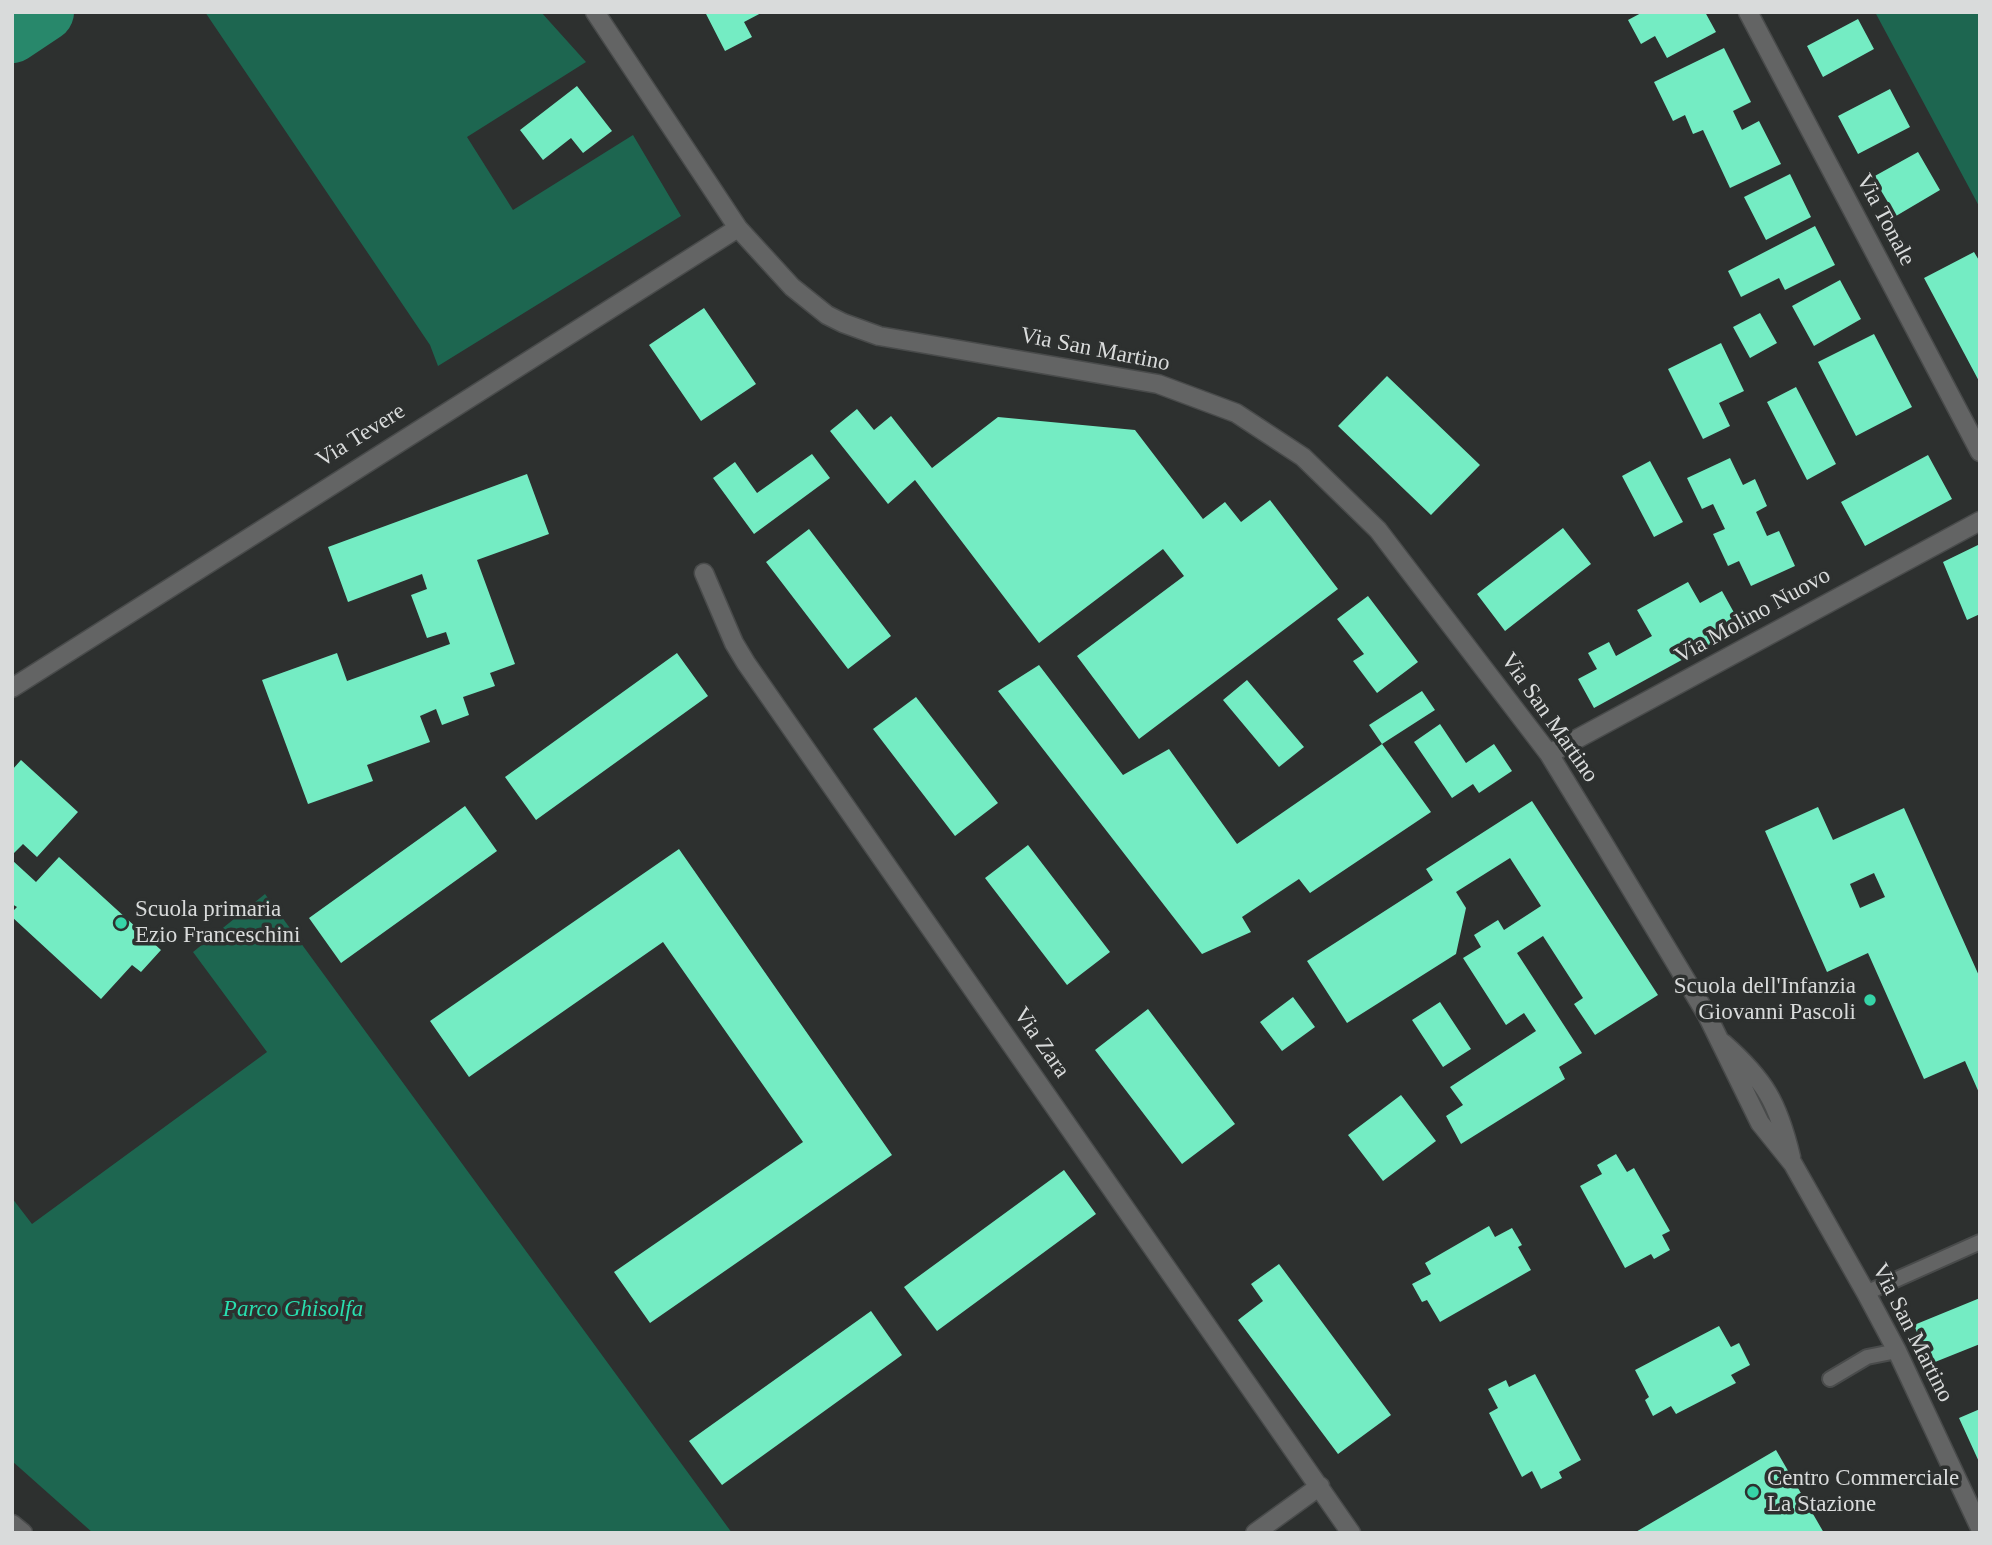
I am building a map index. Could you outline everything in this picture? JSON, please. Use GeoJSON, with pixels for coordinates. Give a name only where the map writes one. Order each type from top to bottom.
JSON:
{"type":"FeatureCollection","features":[{"type":"Feature","properties":{"kind":"street","name":"Via San Martino"},"geometry":{"type":"LineString","coordinates":[[595,12],[738,228],[792,287],[827,315],[879,336],[1158,384],[1236,413],[1303,457],[1378,530],[1549,754],[1718,1039],[1763,1082],[1779,1112],[1793,1164],[1898,1351],[1980,1528]]}},
{"type":"Feature","properties":{"kind":"street","name":"Via Tonale"},"geometry":{"type":"LineString","coordinates":[[1748,12],[1980,452]]}},
{"type":"Feature","properties":{"kind":"street","name":"Via Tevere"},"geometry":{"type":"LineString","coordinates":[[12,688],[738,228]]}},
{"type":"Feature","properties":{"kind":"street","name":"Via Molino Nuovo"},"geometry":{"type":"LineString","coordinates":[[1549,754],[1980,521]]}},
{"type":"Feature","properties":{"kind":"street","name":"Via Zara"},"geometry":{"type":"LineString","coordinates":[[704,573],[734,643],[746,663],[1351,1533]]}},
{"type":"Feature","properties":{"kind":"street"},"geometry":{"type":"LineString","coordinates":[[1255,1533],[1320,1486]]}},
{"type":"Feature","properties":{"kind":"street"},"geometry":{"type":"LineString","coordinates":[[12,1524],[23,1533]]}},
{"type":"Feature","properties":{"kind":"lane"},"geometry":{"type":"LineString","coordinates":[[1866,1293],[1980,1242]]}},
{"type":"Feature","properties":{"kind":"lane"},"geometry":{"type":"LineString","coordinates":[[1830,1379],[1867,1357],[1898,1351]]}},
{"type":"Feature","properties":{"kind":"green space"},"geometry":{"type":"Polygon","coordinates":[[[205,12],[541,12],[586,62],[467,137],[513,210],[633,135],[681,216],[438,366],[430,345],[205,12]]]}},
{"type":"Feature","properties":{"kind":"green space"},"geometry":{"type":"Polygon","coordinates":[[[1875,12],[1980,12],[1980,208],[1875,12]]]}},
{"type":"Feature","properties":{"kind":"green space","name":"Parco Ghisolfa"},"geometry":{"type":"Polygon","coordinates":[[[265,894],[732,1533],[93,1533],[12,1461],[12,1198],[32,1224],[267,1052],[193,952],[265,894]]]}},
{"type":"Feature","properties":{"kind":"building"},"geometry":{"type":"Polygon","coordinates":[[[705,12],[763,12],[744,22],[752,37],[725,51],[705,12]]]}},
{"type":"Feature","properties":{"kind":"building"},"geometry":{"type":"Polygon","coordinates":[[[1643,12],[1705,12],[1716,32],[1667,58],[1655,36],[1641,44],[1628,20],[1643,12]]]}},
{"type":"Feature","properties":{"kind":"building"},"geometry":{"type":"Polygon","coordinates":[[[1858,19],[1874,49],[1823,77],[1807,46],[1858,19]]]}},
{"type":"Feature","properties":{"kind":"building"},"geometry":{"type":"Polygon","coordinates":[[[1724,48],[1751,102],[1733,111],[1742,130],[1759,121],[1781,164],[1730,188],[1703,130],[1693,134],[1685,115],[1673,121],[1654,82],[1724,48]]]}},
{"type":"Feature","properties":{"kind":"building"},"geometry":{"type":"Polygon","coordinates":[[[577,86],[612,131],[583,153],[571,138],[543,160],[520,130],[577,86]]]}},
{"type":"Feature","properties":{"kind":"building"},"geometry":{"type":"Polygon","coordinates":[[[1890,89],[1910,127],[1858,154],[1838,116],[1890,89]]]}},
{"type":"Feature","properties":{"kind":"building"},"geometry":{"type":"Polygon","coordinates":[[[1918,152],[1940,190],[1896,216],[1873,177],[1918,152]]]}},
{"type":"Feature","properties":{"kind":"building"},"geometry":{"type":"Polygon","coordinates":[[[1790,174],[1811,217],[1766,240],[1744,197],[1790,174]]]}},
{"type":"Feature","properties":{"kind":"building"},"geometry":{"type":"Polygon","coordinates":[[[1815,226],[1835,265],[1785,290],[1779,278],[1741,297],[1728,271],[1815,226]]]}},
{"type":"Feature","properties":{"kind":"building"},"geometry":{"type":"Polygon","coordinates":[[[1974,252],[1980,262],[1980,383],[1924,278],[1974,252]]]}},
{"type":"Feature","properties":{"kind":"building"},"geometry":{"type":"Polygon","coordinates":[[[1840,280],[1861,319],[1814,346],[1792,306],[1840,280]]]}},
{"type":"Feature","properties":{"kind":"building"},"geometry":{"type":"Polygon","coordinates":[[[704,308],[756,384],[701,421],[649,345],[704,308]]]}},
{"type":"Feature","properties":{"kind":"building"},"geometry":{"type":"Polygon","coordinates":[[[1760,313],[1777,343],[1750,358],[1733,327],[1760,313]]]}},
{"type":"Feature","properties":{"kind":"building"},"geometry":{"type":"Polygon","coordinates":[[[1874,334],[1912,407],[1856,436],[1818,362],[1874,334]]]}},
{"type":"Feature","properties":{"kind":"building"},"geometry":{"type":"Polygon","coordinates":[[[1721,343],[1744,391],[1719,403],[1730,426],[1703,439],[1668,369],[1721,343]]]}},
{"type":"Feature","properties":{"kind":"building"},"geometry":{"type":"Polygon","coordinates":[[[1387,376],[1480,465],[1431,515],[1338,426],[1387,376]]]}},
{"type":"Feature","properties":{"kind":"building"},"geometry":{"type":"Polygon","coordinates":[[[1796,387],[1836,464],[1807,480],[1767,402],[1796,387]]]}},
{"type":"Feature","properties":{"kind":"building"},"geometry":{"type":"Polygon","coordinates":[[[857,409],[874,430],[891,416],[932,468],[998,417],[1135,430],[1203,519],[1225,502],[1241,522],[1270,500],[1338,589],[1139,739],[1077,656],[1184,576],[1163,549],[1039,643],[915,480],[888,504],[830,431],[857,409]]]}},
{"type":"Feature","properties":{"kind":"building"},"geometry":{"type":"Polygon","coordinates":[[[812,454],[830,478],[754,534],[713,478],[735,462],[757,493],[812,454]]]}},
{"type":"Feature","properties":{"kind":"building"},"geometry":{"type":"Polygon","coordinates":[[[1928,455],[1952,499],[1865,546],[1841,502],[1928,455]]]}},
{"type":"Feature","properties":{"kind":"building"},"geometry":{"type":"Polygon","coordinates":[[[1730,458],[1743,485],[1755,479],[1767,506],[1756,512],[1767,536],[1779,531],[1795,566],[1751,586],[1739,561],[1728,566],[1713,534],[1725,529],[1713,504],[1702,509],[1687,478],[1730,458]]]}},
{"type":"Feature","properties":{"kind":"building"},"geometry":{"type":"Polygon","coordinates":[[[1650,461],[1683,522],[1654,537],[1622,476],[1650,461]]]}},
{"type":"Feature","properties":{"kind":"building"},"geometry":{"type":"Polygon","coordinates":[[[527,474],[549,534],[477,560],[515,664],[490,673],[495,686],[463,697],[469,715],[442,725],[436,709],[420,716],[430,742],[367,765],[373,781],[308,804],[262,680],[337,653],[347,681],[450,644],[446,632],[427,638],[411,595],[427,589],[422,574],[348,602],[328,547],[527,474]]]}},
{"type":"Feature","properties":{"kind":"building"},"geometry":{"type":"Polygon","coordinates":[[[1563,528],[1591,564],[1505,631],[1477,594],[1563,528]]]}},
{"type":"Feature","properties":{"kind":"building"},"geometry":{"type":"Polygon","coordinates":[[[809,529],[891,636],[848,669],[766,562],[809,529]]]}},
{"type":"Feature","properties":{"kind":"building"},"geometry":{"type":"Polygon","coordinates":[[[1980,544],[1980,614],[1967,620],[1943,562],[1980,544]]]}},
{"type":"Feature","properties":{"kind":"building"},"geometry":{"type":"Polygon","coordinates":[[[1688,582],[1700,603],[1722,591],[1742,627],[1594,708],[1578,679],[1597,669],[1588,653],[1609,642],[1616,656],[1652,636],[1637,610],[1688,582]]]}},
{"type":"Feature","properties":{"kind":"building"},"geometry":{"type":"Polygon","coordinates":[[[1368,596],[1418,662],[1377,693],[1353,661],[1364,654],[1337,619],[1368,596]]]}},
{"type":"Feature","properties":{"kind":"building"},"geometry":{"type":"Polygon","coordinates":[[[677,653],[708,696],[536,820],[505,777],[677,653]]]}},
{"type":"Feature","properties":{"kind":"building"},"geometry":{"type":"Polygon","coordinates":[[[1039,665],[1123,775],[1169,749],[1237,844],[1382,744],[1431,812],[1310,893],[1299,879],[1242,917],[1251,932],[1202,954],[998,691],[1039,665]]]}},
{"type":"Feature","properties":{"kind":"building"},"geometry":{"type":"Polygon","coordinates":[[[1247,680],[1304,747],[1279,767],[1223,700],[1247,680]]]}},
{"type":"Feature","properties":{"kind":"building"},"geometry":{"type":"Polygon","coordinates":[[[1422,691],[1435,710],[1382,744],[1369,725],[1422,691]]]}},
{"type":"Feature","properties":{"kind":"building"},"geometry":{"type":"Polygon","coordinates":[[[916,697],[998,803],[955,836],[873,729],[916,697]]]}},
{"type":"Feature","properties":{"kind":"building"},"geometry":{"type":"Polygon","coordinates":[[[1440,724],[1466,763],[1494,744],[1512,771],[1479,793],[1473,784],[1452,798],[1414,742],[1440,724]]]}},
{"type":"Feature","properties":{"kind":"building"},"geometry":{"type":"Polygon","coordinates":[[[21,760],[78,812],[37,857],[23,844],[12,855],[12,770],[21,760]]]}},
{"type":"Feature","properties":{"kind":"building"},"geometry":{"type":"Polygon","coordinates":[[[1532,801],[1658,995],[1595,1035],[1574,1004],[1583,998],[1543,936],[1517,953],[1582,1053],[1559,1067],[1565,1079],[1461,1144],[1446,1116],[1463,1105],[1450,1087],[1536,1031],[1524,1013],[1506,1025],[1463,958],[1481,947],[1474,935],[1498,920],[1504,930],[1541,906],[1510,858],[1456,892],[1466,908],[1456,954],[1347,1023],[1307,961],[1433,880],[1426,869],[1532,801]]]}},
{"type":"Feature","properties":{"kind":"building"},"geometry":{"type":"Polygon","coordinates":[[[465,806],[497,851],[341,963],[309,918],[465,806]]]}},
{"type":"Feature","properties":{"kind":"building"},"geometry":{"type":"Polygon","coordinates":[[[1818,807],[1833,840],[1904,808],[1980,978],[1980,1095],[1965,1061],[1924,1079],[1868,953],[1827,972],[1765,831],[1818,807]],[[1874,873],[1850,884],[1860,908],[1885,897],[1874,873]]]}},
{"type":"Feature","properties":{"kind":"building"},"geometry":{"type":"Polygon","coordinates":[[[1028,845],[1110,952],[1067,985],[985,878],[1028,845]]]}},
{"type":"Feature","properties":{"kind":"building"},"geometry":{"type":"Polygon","coordinates":[[[679,849],[892,1155],[650,1323],[614,1272],[803,1142],[663,942],[469,1077],[430,1021],[679,849]]]}},
{"type":"Feature","properties":{"kind":"building"},"geometry":{"type":"Polygon","coordinates":[[[59,857],[161,950],[141,972],[132,965],[101,999],[12,917],[12,912],[17,907],[12,904],[12,860],[36,882],[59,857]]]}},
{"type":"Feature","properties":{"kind":"building"},"geometry":{"type":"Polygon","coordinates":[[[1293,997],[1315,1027],[1282,1051],[1260,1022],[1293,997]]]}},
{"type":"Feature","properties":{"kind":"building"},"geometry":{"type":"Polygon","coordinates":[[[1440,1002],[1471,1049],[1443,1067],[1412,1020],[1440,1002]]]}},
{"type":"Feature","properties":{"kind":"building"},"geometry":{"type":"Polygon","coordinates":[[[1148,1009],[1235,1124],[1182,1164],[1095,1050],[1148,1009]]]}},
{"type":"Feature","properties":{"kind":"building"},"geometry":{"type":"Polygon","coordinates":[[[1401,1095],[1436,1141],[1383,1181],[1348,1135],[1401,1095]]]}},
{"type":"Feature","properties":{"kind":"building"},"geometry":{"type":"Polygon","coordinates":[[[1616,1154],[1627,1172],[1634,1168],[1670,1231],[1662,1235],[1670,1250],[1654,1259],[1651,1254],[1625,1268],[1580,1186],[1602,1174],[1597,1165],[1616,1154]]]}},
{"type":"Feature","properties":{"kind":"building"},"geometry":{"type":"Polygon","coordinates":[[[1064,1170],[1096,1214],[937,1331],[904,1287],[1064,1170]]]}},
{"type":"Feature","properties":{"kind":"building"},"geometry":{"type":"Polygon","coordinates":[[[1489,1226],[1495,1237],[1512,1228],[1522,1245],[1518,1247],[1531,1270],[1440,1322],[1427,1300],[1422,1302],[1412,1284],[1431,1274],[1425,1263],[1489,1226]]]}},
{"type":"Feature","properties":{"kind":"building"},"geometry":{"type":"Polygon","coordinates":[[[1279,1264],[1391,1415],[1338,1454],[1238,1320],[1263,1301],[1251,1284],[1279,1264]]]}},
{"type":"Feature","properties":{"kind":"building"},"geometry":{"type":"Polygon","coordinates":[[[1980,1298],[1980,1344],[1930,1364],[1914,1325],[1980,1298]]]}},
{"type":"Feature","properties":{"kind":"building"},"geometry":{"type":"Polygon","coordinates":[[[871,1311],[902,1355],[722,1485],[689,1441],[871,1311]]]}},
{"type":"Feature","properties":{"kind":"building"},"geometry":{"type":"Polygon","coordinates":[[[1719,1326],[1731,1347],[1739,1343],[1750,1365],[1731,1375],[1736,1383],[1676,1414],[1671,1406],[1653,1416],[1645,1400],[1649,1397],[1635,1370],[1719,1326]]]}},
{"type":"Feature","properties":{"kind":"building"},"geometry":{"type":"Polygon","coordinates":[[[1535,1374],[1581,1460],[1559,1472],[1562,1478],[1541,1489],[1532,1471],[1522,1477],[1489,1413],[1498,1408],[1488,1389],[1506,1380],[1509,1387],[1535,1374]]]}},
{"type":"Feature","properties":{"kind":"building"},"geometry":{"type":"Polygon","coordinates":[[[1980,1409],[1980,1464],[1959,1418],[1980,1409]]]}},
{"type":"Feature","properties":{"kind":"building","name":"Centro Commerciale La Stazione"},"geometry":{"type":"Polygon","coordinates":[[[1776,1450],[1824,1533],[1634,1533],[1776,1450]]]}},
{"type":"Feature","properties":{"kind":"waterway"},"geometry":{"type":"LineString","coordinates":[[12,34],[45,12]]}},
{"type":"Feature","properties":{"kind":"place","name":"Scuola primaria Ezio Franceschini"},"geometry":{"type":"Point","coordinates":[121,923]}},
{"type":"Feature","properties":{"kind":"place","name":"Scuola dell'Infanzia Giovanni Pascoli"},"geometry":{"type":"Point","coordinates":[1870,1000]}},
{"type":"Feature","properties":{"kind":"place","name":"Centro Commerciale La Stazione"},"geometry":{"type":"Point","coordinates":[1753,1492]}}]}
